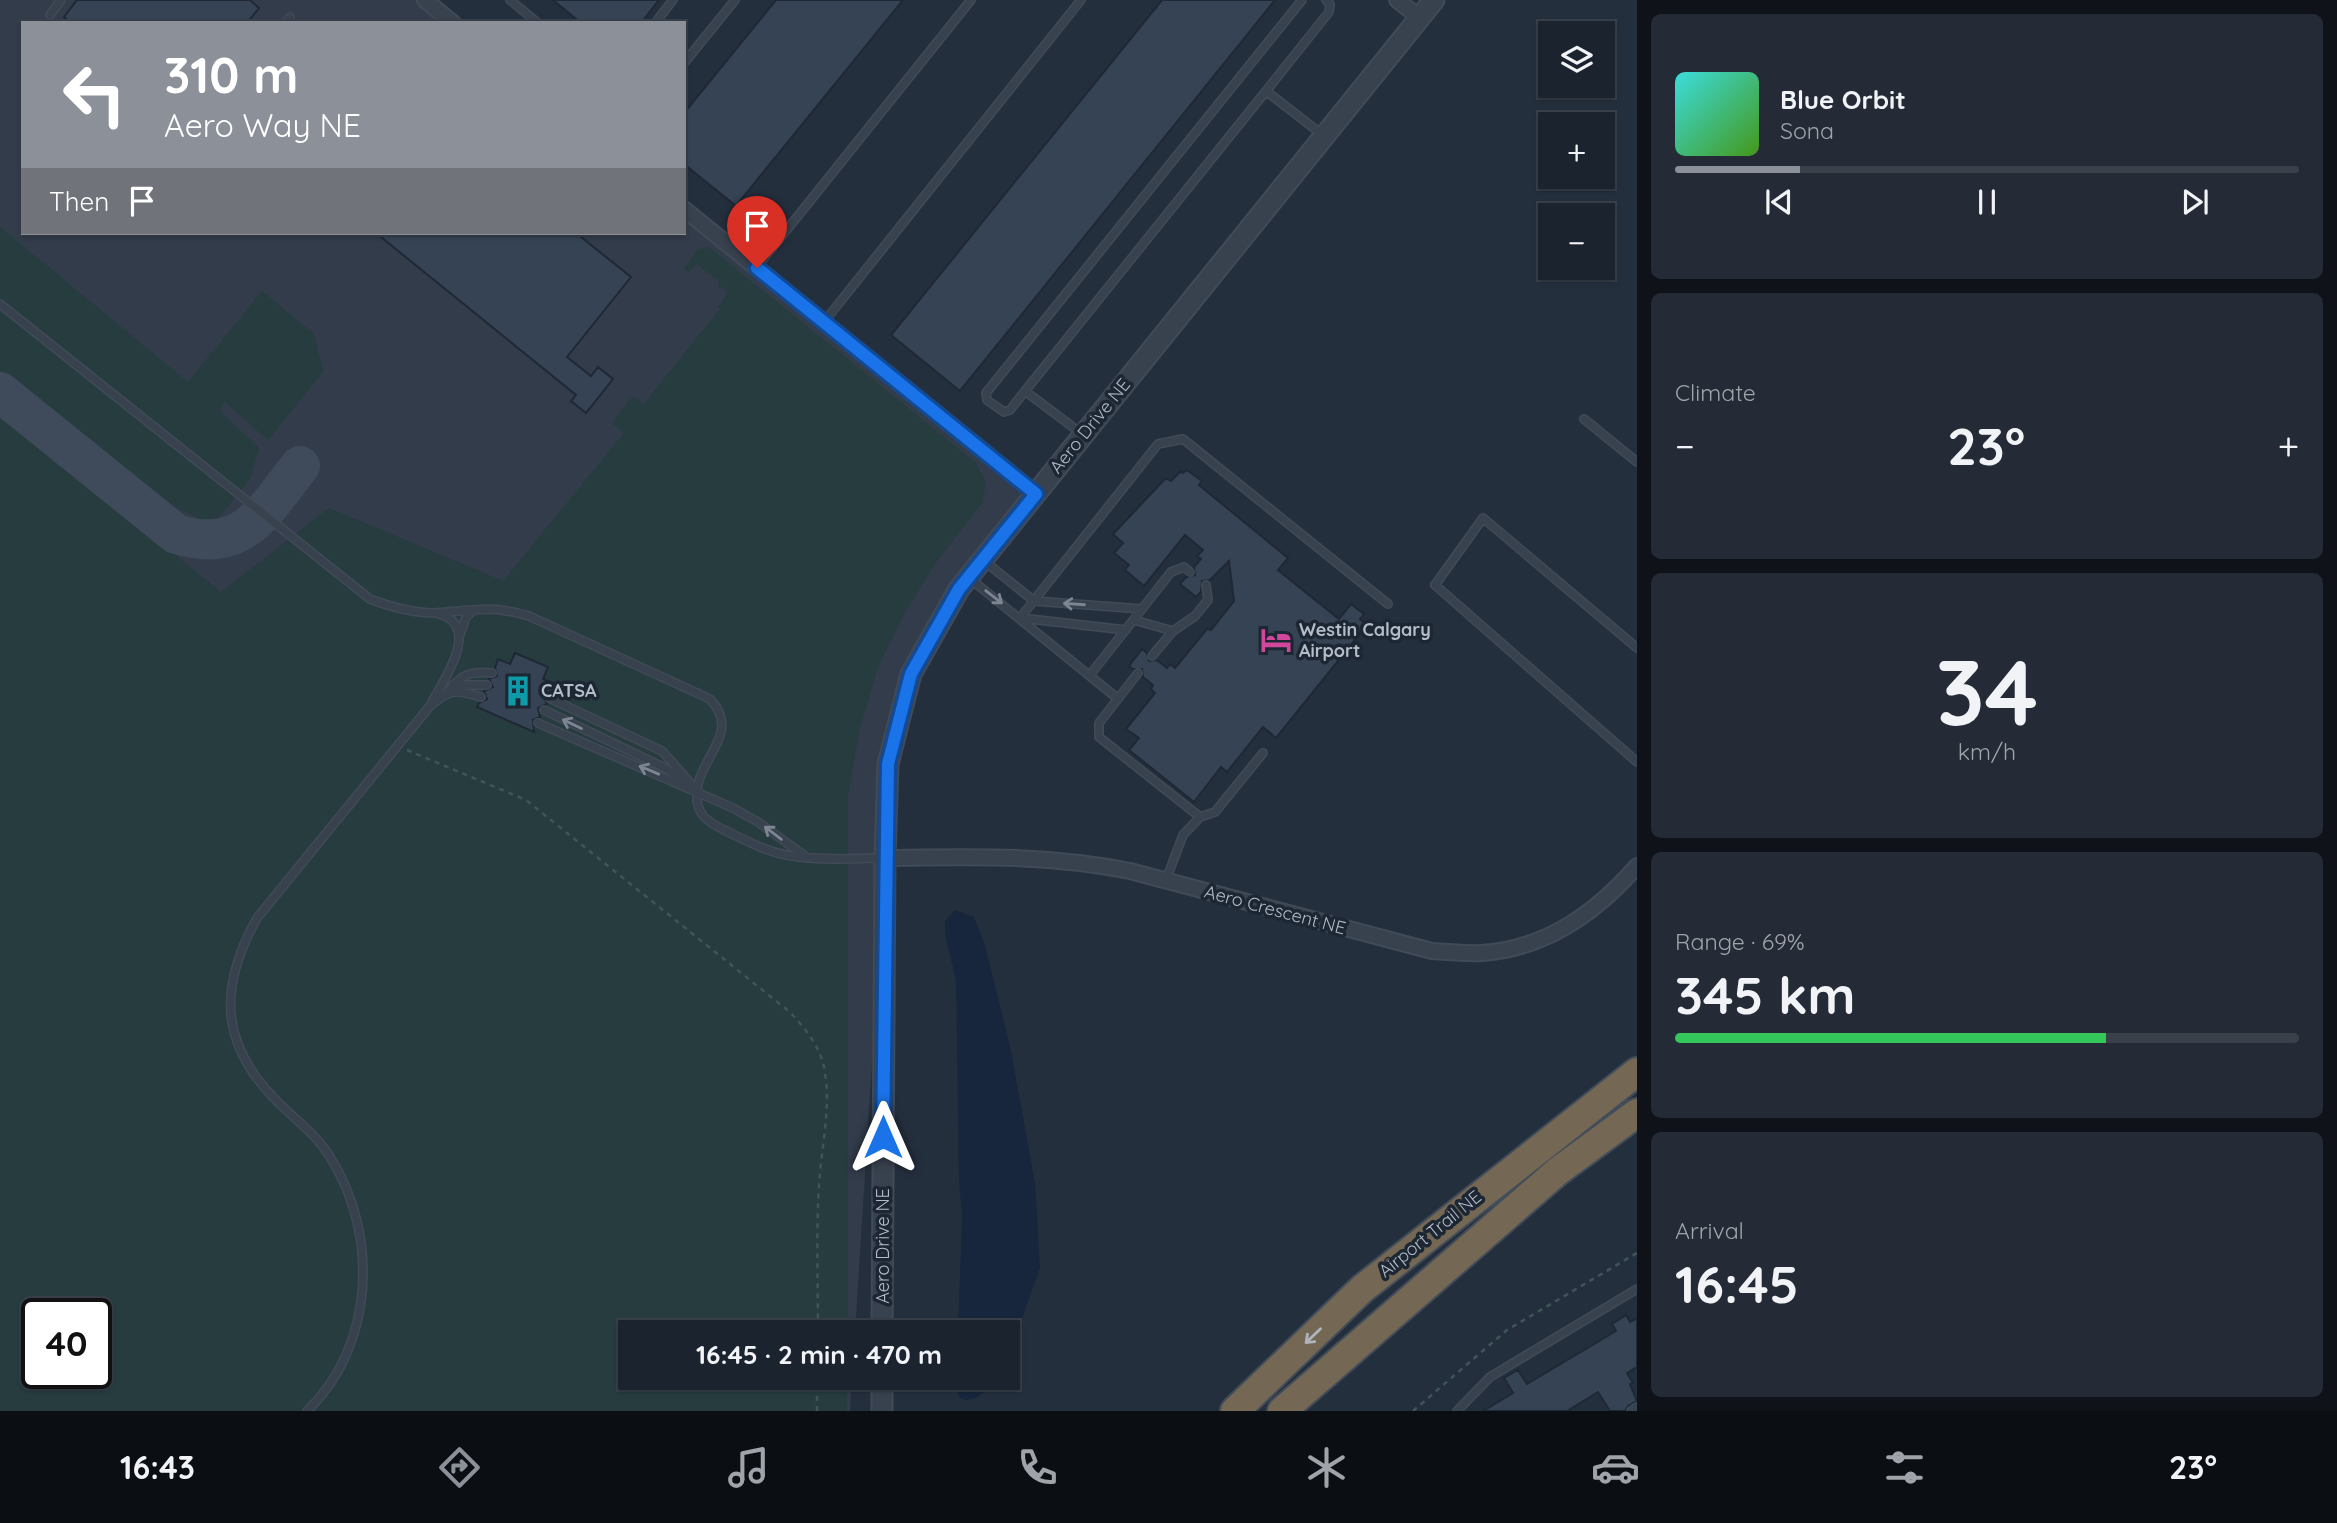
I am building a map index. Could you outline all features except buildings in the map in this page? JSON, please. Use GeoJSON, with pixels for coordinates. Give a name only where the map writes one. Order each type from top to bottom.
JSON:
{"type":"FeatureCollection","features":[{"type":"Feature","properties":{"kind":"highway"},"geometry":{"type":"LineString","coordinates":[[1362,1289],[1512,1153],[1637,1051]]}},
{"type":"Feature","properties":{"kind":"highway","name":"Airport Trail NE"},"geometry":{"type":"LineString","coordinates":[[1236,1411],[1362,1289],[1637,1072]]}},
{"type":"Feature","properties":{"kind":"highway","name":"Airport Trail NE"},"geometry":{"type":"LineString","coordinates":[[1291,1403],[1558,1171],[1637,1113]]}},
{"type":"Feature","properties":{"kind":"highway"},"geometry":{"type":"LineString","coordinates":[[1291,1403],[1536,1208],[1637,1137]]}},
{"type":"Feature","properties":{"kind":"street"},"geometry":{"type":"LineString","coordinates":[[425,0],[451,21]]}},
{"type":"Feature","properties":{"kind":"street"},"geometry":{"type":"LineString","coordinates":[[1397,0],[1420,18]]}},
{"type":"Feature","properties":{"kind":"street","name":"Aero Drive NE"},"geometry":{"type":"LineString","coordinates":[[882,1320],[888,764],[911,674],[968,577],[1434,0]]}},
{"type":"Feature","properties":{"kind":"street"},"geometry":{"type":"LineString","coordinates":[[686,211],[1036,494]]}},
{"type":"Feature","properties":{"kind":"street","name":"Aero Crescent NE"},"geometry":{"type":"LineString","coordinates":[[885,858],[1027,856],[1083,861],[1432,951],[1481,953],[1529,945],[1572,926],[1613,894],[1637,866]]}},
{"type":"Feature","properties":{"kind":"street"},"geometry":{"type":"LineString","coordinates":[[882,1390],[882,1411]]}},
{"type":"Feature","properties":{"kind":"lane"},"geometry":{"type":"LineString","coordinates":[[50,15],[61,0]]}},
{"type":"Feature","properties":{"kind":"lane"},"geometry":{"type":"LineString","coordinates":[[510,0],[536,21]]}},
{"type":"Feature","properties":{"kind":"lane"},"geometry":{"type":"LineString","coordinates":[[657,21],[673,0]]}},
{"type":"Feature","properties":{"kind":"lane"},"geometry":{"type":"LineString","coordinates":[[686,61],[735,0]]}},
{"type":"Feature","properties":{"kind":"lane"},"geometry":{"type":"LineString","coordinates":[[757,268],[971,0]]}},
{"type":"Feature","properties":{"kind":"lane"},"geometry":{"type":"LineString","coordinates":[[824,323],[1081,0]]}},
{"type":"Feature","properties":{"kind":"lane"},"geometry":{"type":"LineString","coordinates":[[1302,0],[986,393],[988,400],[1004,412],[1010,410],[1329,12],[1331,4],[1326,0]]}},
{"type":"Feature","properties":{"kind":"lane"},"geometry":{"type":"LineString","coordinates":[[1266,91],[1324,136]]}},
{"type":"Feature","properties":{"kind":"lane"},"geometry":{"type":"LineString","coordinates":[[0,304],[370,599],[389,607],[447,616],[455,626],[459,639]]}},
{"type":"Feature","properties":{"kind":"lane"},"geometry":{"type":"LineString","coordinates":[[1025,391],[1083,435]]}},
{"type":"Feature","properties":{"kind":"lane"},"geometry":{"type":"LineString","coordinates":[[1584,419],[1637,463]]}},
{"type":"Feature","properties":{"kind":"lane"},"geometry":{"type":"LineString","coordinates":[[1020,618],[1158,444],[1184,439],[1388,604]]}},
{"type":"Feature","properties":{"kind":"lane"},"geometry":{"type":"LineString","coordinates":[[1637,648],[1483,518],[1435,585],[1637,762]]}},
{"type":"Feature","properties":{"kind":"lane"},"geometry":{"type":"LineString","coordinates":[[982,560],[1034,601],[1142,609]]}},
{"type":"Feature","properties":{"kind":"lane"},"geometry":{"type":"LineString","coordinates":[[1090,675],[1171,572],[1184,567],[1190,572]]}},
{"type":"Feature","properties":{"kind":"lane"},"geometry":{"type":"LineString","coordinates":[[968,577],[1117,698]]}},
{"type":"Feature","properties":{"kind":"lane"},"geometry":{"type":"LineString","coordinates":[[1152,656],[1172,631],[1195,616],[1208,600],[1206,585]]}},
{"type":"Feature","properties":{"kind":"lane"},"geometry":{"type":"LineString","coordinates":[[435,613],[483,607],[529,616],[710,699],[719,709],[723,720],[719,738],[696,790]]}},
{"type":"Feature","properties":{"kind":"lane"},"geometry":{"type":"LineString","coordinates":[[307,1411],[340,1366],[359,1321],[364,1276],[361,1232],[349,1193],[330,1156],[300,1120],[273,1098],[251,1072],[236,1040],[228,1009],[231,977],[242,945],[257,918],[430,706],[457,656],[466,617],[470,612],[483,607]]}},
{"type":"Feature","properties":{"kind":"lane"},"geometry":{"type":"LineString","coordinates":[[1020,618],[1126,629]]}},
{"type":"Feature","properties":{"kind":"lane"},"geometry":{"type":"LineString","coordinates":[[1134,620],[1172,631]]}},
{"type":"Feature","properties":{"kind":"lane"},"geometry":{"type":"LineString","coordinates":[[448,693],[460,677],[474,671],[492,673]]}},
{"type":"Feature","properties":{"kind":"lane"},"geometry":{"type":"LineString","coordinates":[[1138,673],[1099,723],[1099,737],[1200,817]]}},
{"type":"Feature","properties":{"kind":"lane"},"geometry":{"type":"LineString","coordinates":[[430,706],[464,685],[487,685]]}},
{"type":"Feature","properties":{"kind":"lane"},"geometry":{"type":"LineString","coordinates":[[448,693],[460,691],[481,697]]}},
{"type":"Feature","properties":{"kind":"lane"},"geometry":{"type":"LineString","coordinates":[[549,698],[662,751],[696,790],[702,817],[710,824],[790,856],[885,858]]}},
{"type":"Feature","properties":{"kind":"lane"},"geometry":{"type":"LineString","coordinates":[[544,710],[665,768],[696,790]]}},
{"type":"Feature","properties":{"kind":"lane"},"geometry":{"type":"LineString","coordinates":[[538,723],[696,790],[758,822],[798,853],[813,858]]}},
{"type":"Feature","properties":{"kind":"lane"},"geometry":{"type":"LineString","coordinates":[[1166,881],[1183,835],[1200,817],[1215,812],[1263,753]]}},
{"type":"Feature","properties":{"kind":"lane"},"geometry":{"type":"LineString","coordinates":[[1457,1411],[1490,1377],[1637,1289]]}},
{"type":"Feature","properties":{"kind":"lane"},"geometry":{"type":"LineString","coordinates":[[1631,1411],[1637,1407]]}},
{"type":"Feature","properties":{"kind":"path"},"geometry":{"type":"LineString","coordinates":[[397,746],[526,800],[791,1013],[808,1032],[822,1061],[827,1090],[819,1186],[818,1320]]}},
{"type":"Feature","properties":{"kind":"path"},"geometry":{"type":"LineString","coordinates":[[1413,1411],[1507,1330],[1637,1253]]}},
{"type":"Feature","properties":{"kind":"path"},"geometry":{"type":"LineString","coordinates":[[817,1390],[817,1411]]}},
{"type":"Feature","properties":{"kind":"shaded area"},"geometry":{"type":"Polygon","coordinates":[[[0,0],[425,0],[451,21],[21,21],[21,235],[686,235],[686,211],[1036,494],[911,675],[885,858],[856,1320],[618,1320],[618,1390],[851,1390],[850,1411],[0,1411],[0,0]]]}},
{"type":"Feature","properties":{"kind":"shaded area"},"geometry":{"type":"Polygon","coordinates":[[[955,910],[974,917],[985,945],[1011,1051],[1035,1183],[1040,1268],[1020,1324],[1020,1320],[958,1320],[962,1215],[959,1182],[956,980],[945,935],[945,921],[955,910]]]}},
{"type":"Feature","properties":{"kind":"shaded area"},"geometry":{"type":"Polygon","coordinates":[[[958,1390],[986,1390],[967,1400],[961,1399],[958,1390]]]}},
{"type":"Feature","properties":{"kind":"green space"},"geometry":{"type":"Polygon","coordinates":[[[0,227],[188,382],[262,291],[314,334],[323,372],[268,440],[225,402],[219,410],[259,448],[250,479],[218,518],[200,519],[158,499],[0,371],[0,227]]]}},
{"type":"Feature","properties":{"kind":"green space"},"geometry":{"type":"Polygon","coordinates":[[[709,247],[975,462],[986,482],[982,503],[937,561],[905,612],[878,667],[860,728],[848,794],[848,1320],[618,1320],[618,1390],[847,1390],[847,1411],[0,1411],[0,413],[221,592],[329,508],[503,581],[624,433],[612,423],[633,396],[644,404],[720,309],[718,307],[728,293],[718,285],[720,282],[697,264],[689,272],[684,268],[699,249],[709,247]]]}},
{"type":"Feature","properties":{"kind":"taxiway"},"geometry":{"type":"LineString","coordinates":[[0,392],[176,534],[199,539],[219,539],[235,534],[262,514],[300,466]]}},
{"type":"Feature","properties":{"kind":"place","name":"Westin Calgary Airport"},"geometry":{"type":"Point","coordinates":[1276,640]}},
{"type":"Feature","properties":{"kind":"place","name":"CATSA"},"geometry":{"type":"Point","coordinates":[518,691]}},
{"type":"Feature","properties":{"kind":"route"},"geometry":{"type":"LineString","coordinates":[[757,268],[1036,494],[959,589],[911,674],[888,764],[883,1137]]}}]}
